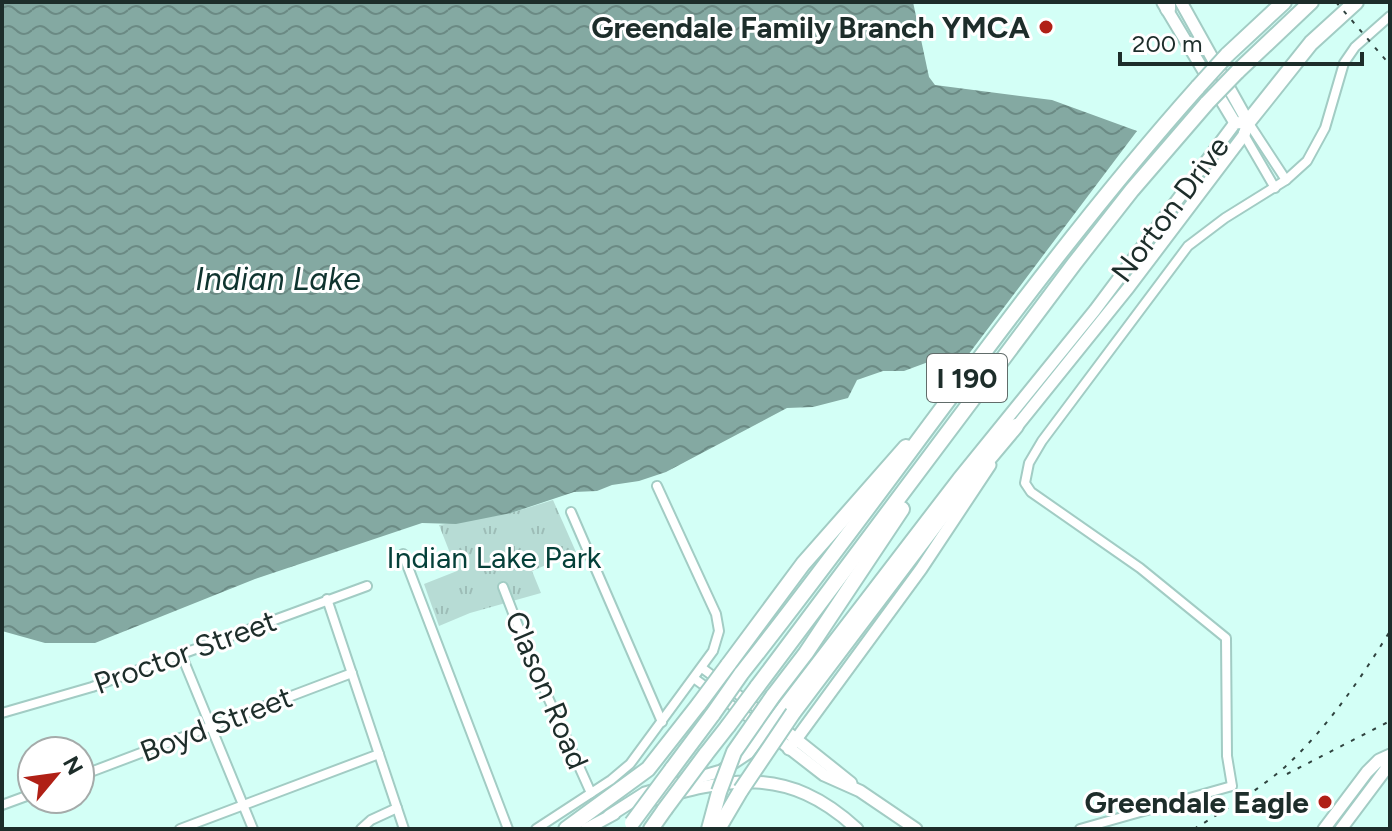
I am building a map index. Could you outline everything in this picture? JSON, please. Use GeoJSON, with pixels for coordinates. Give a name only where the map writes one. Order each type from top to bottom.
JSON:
{"type":"FeatureCollection","features":[{"type":"Feature","properties":{"kind":"highway","name":"I 190"},"geometry":{"type":"LineString","coordinates":[[629,826],[1108,190],[1227,55],[1284,2]]}},
{"type":"Feature","properties":{"kind":"highway","name":"I 190"},"geometry":{"type":"LineString","coordinates":[[651,829],[1132,190],[1207,103],[1311,2]]}},
{"type":"Feature","properties":{"kind":"highway"},"geometry":{"type":"LineString","coordinates":[[1242,126],[1311,43],[1356,2]]}},
{"type":"Feature","properties":{"kind":"highway"},"geometry":{"type":"LineString","coordinates":[[566,829],[648,769],[803,564],[890,464],[945,407]]}},
{"type":"Feature","properties":{"kind":"highway"},"geometry":{"type":"LineString","coordinates":[[709,829],[734,752],[806,653],[963,414]]}},
{"type":"Feature","properties":{"kind":"highway"},"geometry":{"type":"LineString","coordinates":[[718,829],[793,713],[954,500],[1016,426]]}},
{"type":"Feature","properties":{"kind":"main road"},"geometry":{"type":"LineString","coordinates":[[1170,4],[1242,126]]}},
{"type":"Feature","properties":{"kind":"main road","name":"Norton Drive"},"geometry":{"type":"LineString","coordinates":[[793,744],[921,569],[1016,426],[1129,287],[1242,126]]}},
{"type":"Feature","properties":{"kind":"main road","name":"Norton Drive"},"geometry":{"type":"LineString","coordinates":[[609,816],[645,793],[728,768],[748,753],[958,479],[1242,126]]}},
{"type":"Feature","properties":{"kind":"main road"},"geometry":{"type":"LineString","coordinates":[[768,724],[824,775],[860,791],[916,829]]}},
{"type":"Feature","properties":{"kind":"main road"},"geometry":{"type":"LineString","coordinates":[[1324,829],[1367,772],[1379,760],[1388,764],[1341,829]]}},
{"type":"Feature","properties":{"kind":"main road"},"geometry":{"type":"LineString","coordinates":[[586,829],[645,802],[703,786],[745,781],[786,787],[839,813],[857,829]]}},
{"type":"Feature","properties":{"kind":"main road"},"geometry":{"type":"LineString","coordinates":[[839,813],[849,829]]}},
{"type":"Feature","properties":{"kind":"street","name":"Norton Drive"},"geometry":{"type":"LineString","coordinates":[[1080,829],[1232,786],[1227,756],[1226,638],[1140,568],[1033,494],[1025,479],[1031,459],[1184,251],[1205,232],[1286,180],[1307,161],[1321,137],[1338,76],[1348,56],[1390,16]]}},
{"type":"Feature","properties":{"kind":"street"},"geometry":{"type":"LineString","coordinates":[[1242,126],[1286,180]]}},
{"type":"Feature","properties":{"kind":"street"},"geometry":{"type":"LineString","coordinates":[[1242,126],[1275,188]]}},
{"type":"Feature","properties":{"kind":"street"},"geometry":{"type":"LineString","coordinates":[[536,829],[630,764],[695,679],[718,638],[717,618],[657,486]]}},
{"type":"Feature","properties":{"kind":"street"},"geometry":{"type":"LineString","coordinates":[[571,512],[662,722]]}},
{"type":"Feature","properties":{"kind":"street"},"geometry":{"type":"LineString","coordinates":[[403,554],[508,829]]}},
{"type":"Feature","properties":{"kind":"street","name":"Proctor Street"},"geometry":{"type":"LineString","coordinates":[[2,713],[92,687],[367,586]]}},
{"type":"Feature","properties":{"kind":"street","name":"Clason Road"},"geometry":{"type":"LineString","coordinates":[[503,587],[532,662],[591,793]]}},
{"type":"Feature","properties":{"kind":"street"},"geometry":{"type":"LineString","coordinates":[[327,599],[404,829]]}},
{"type":"Feature","properties":{"kind":"street"},"geometry":{"type":"LineString","coordinates":[[181,654],[253,829]]}},
{"type":"Feature","properties":{"kind":"street"},"geometry":{"type":"LineString","coordinates":[[702,668],[768,724]]}},
{"type":"Feature","properties":{"kind":"street","name":"Boyd Street"},"geometry":{"type":"LineString","coordinates":[[96,770],[352,673]]}},
{"type":"Feature","properties":{"kind":"street"},"geometry":{"type":"LineString","coordinates":[[695,679],[768,724]]}},
{"type":"Feature","properties":{"kind":"street"},"geometry":{"type":"LineString","coordinates":[[180,829],[379,754]]}},
{"type":"Feature","properties":{"kind":"street"},"geometry":{"type":"LineString","coordinates":[[361,829],[371,820],[397,808]]}},
{"type":"Feature","properties":{"kind":"green space","name":"Indian Lake Park"},"geometry":{"type":"Polygon","coordinates":[[[553,500],[576,552],[532,571],[541,593],[470,613],[439,626],[424,584],[457,571],[439,525],[511,513],[553,500]]]}},
{"type":"Feature","properties":{"kind":"water","name":"Indian Lake"},"geometry":{"type":"Polygon","coordinates":[[[2,2],[913,2],[929,77],[935,85],[1052,100],[1137,131],[965,359],[939,358],[904,371],[883,371],[857,380],[848,398],[813,407],[787,408],[666,472],[639,481],[597,491],[574,492],[511,513],[456,524],[422,523],[255,579],[95,643],[45,643],[2,631],[2,2]]]}},
{"type":"Feature","properties":{"kind":"railway"},"geometry":{"type":"LineString","coordinates":[[1336,2],[1390,65]]}},
{"type":"Feature","properties":{"kind":"railway"},"geometry":{"type":"LineString","coordinates":[[1194,829],[1241,800],[1300,752],[1342,703],[1390,631]]}},
{"type":"Feature","properties":{"kind":"railway"},"geometry":{"type":"LineString","coordinates":[[1287,774],[1390,721]]}},
{"type":"Feature","properties":{"kind":"place","name":"Greendale Family Branch YMCA"},"geometry":{"type":"Point","coordinates":[1046,27]}},
{"type":"Feature","properties":{"kind":"place","name":"Greendale Eagle"},"geometry":{"type":"Point","coordinates":[1325,802]}}]}
